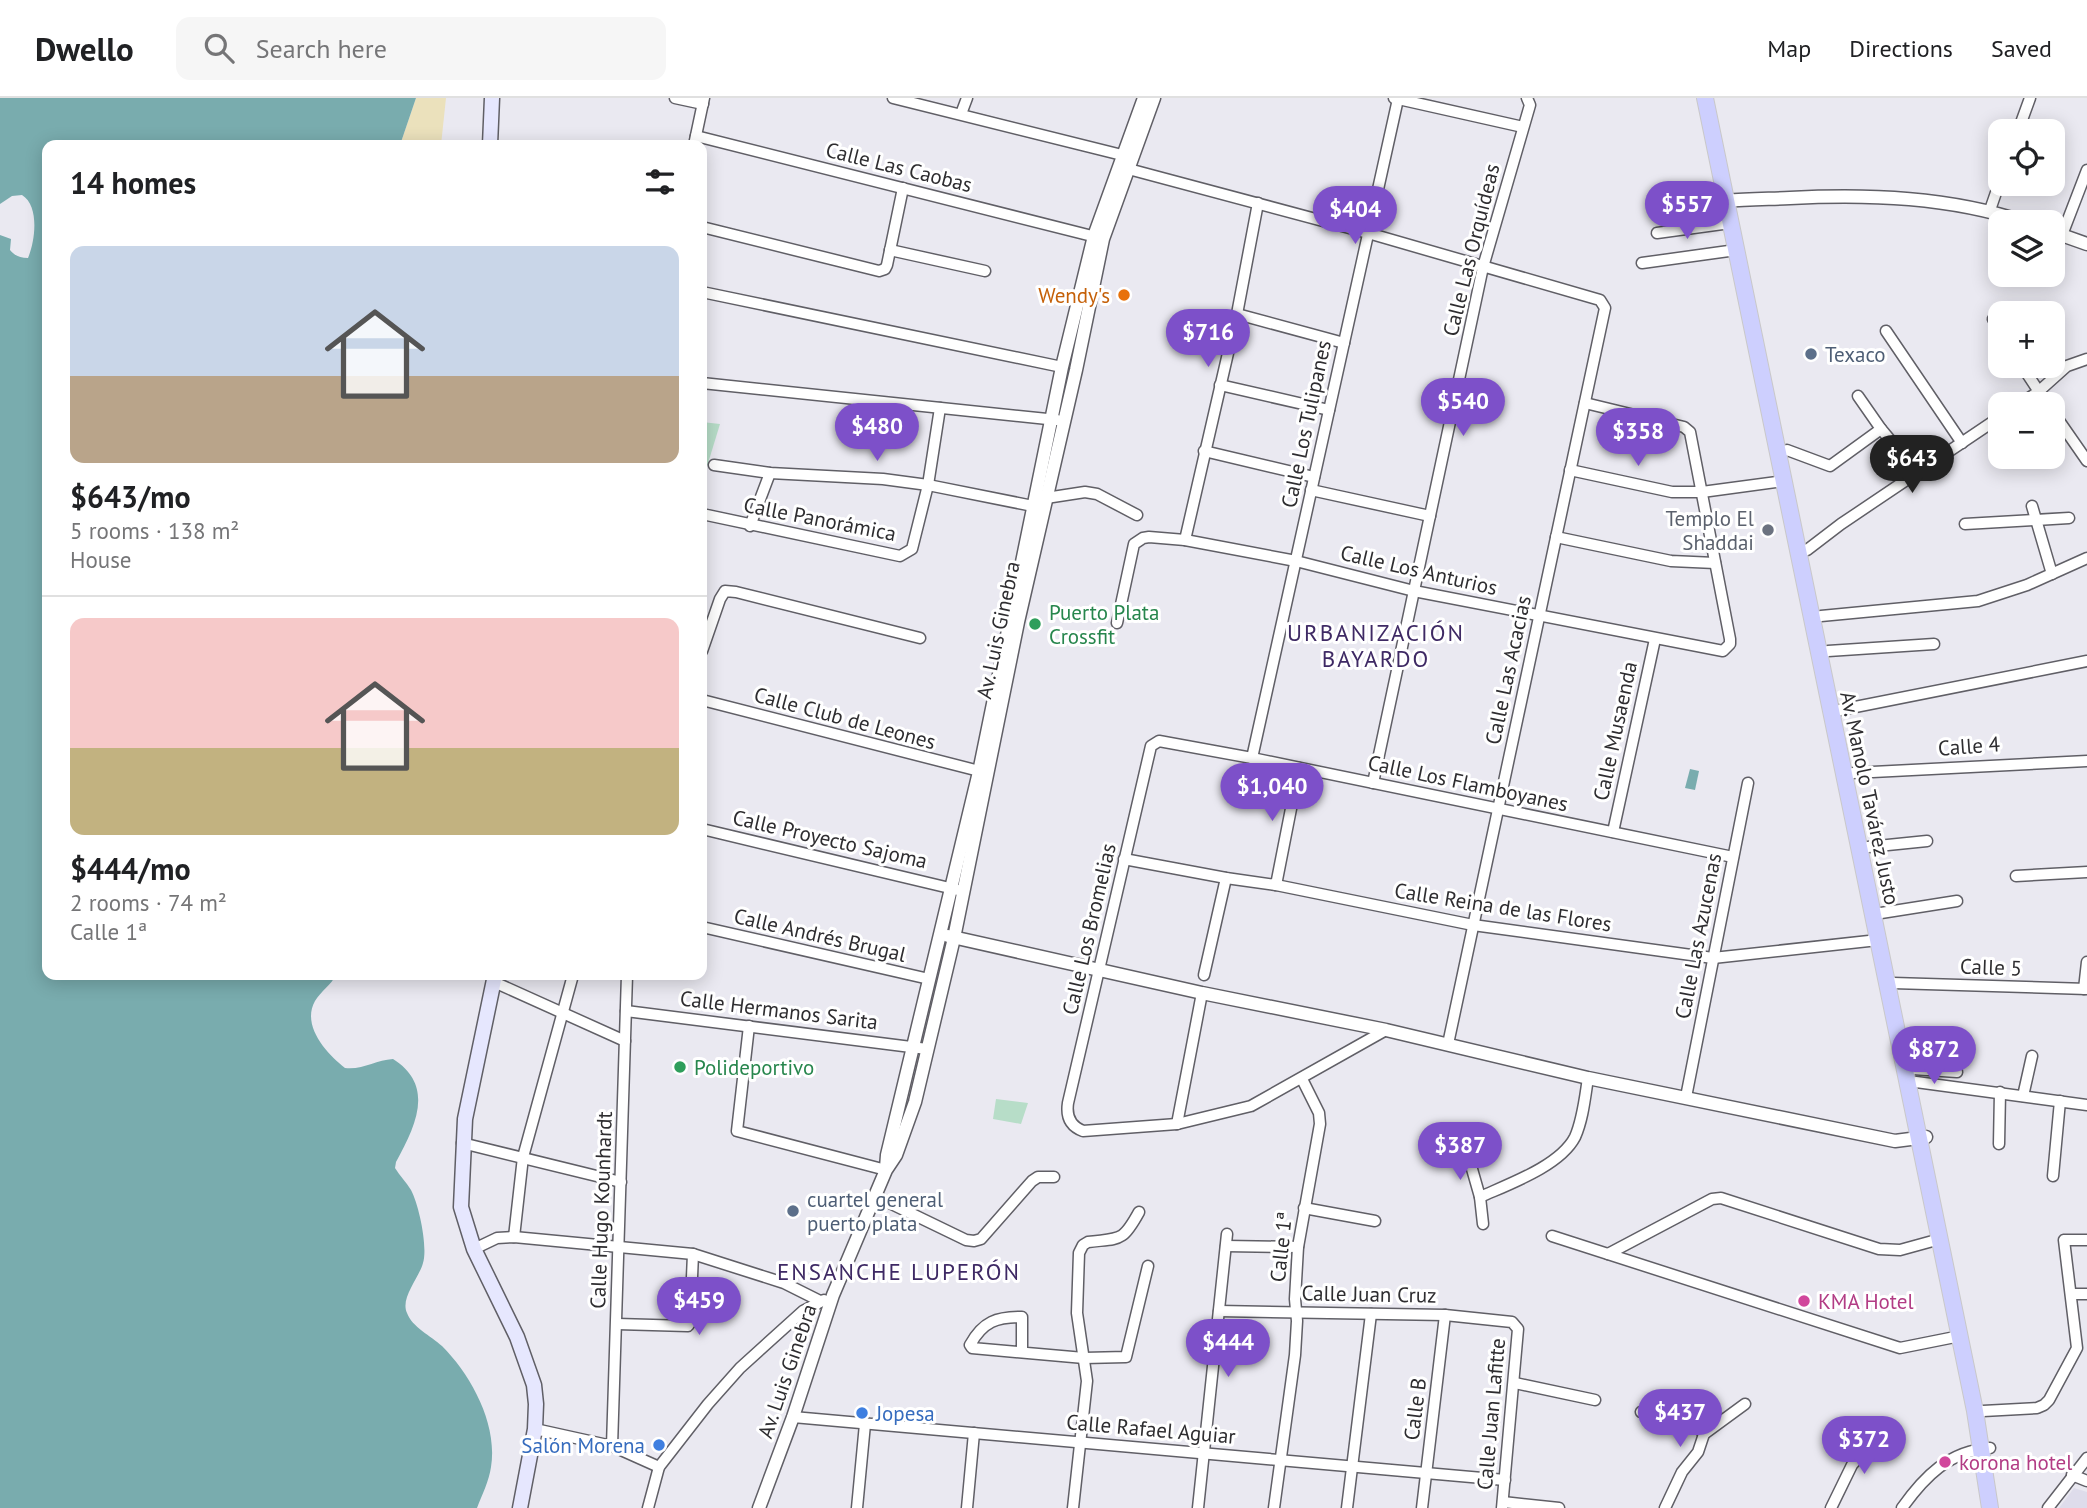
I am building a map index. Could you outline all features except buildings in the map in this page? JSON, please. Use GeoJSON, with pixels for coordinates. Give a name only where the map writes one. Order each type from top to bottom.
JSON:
{"type":"FeatureCollection","features":[{"type":"Feature","properties":{"kind":"main road"},"geometry":{"type":"LineString","coordinates":[[490,140],[492,98]]}},
{"type":"Feature","properties":{"kind":"main road","name":"Av. Manolo Tavárez Justo"},"geometry":{"type":"LineString","coordinates":[[1704,98],[1731,201],[1787,450],[1894,983],[1915,1075],[1922,1138],[1940,1239],[1998,1508]]}},
{"type":"Feature","properties":{"kind":"main road","name":"Av. Manolo Tavárez Justo"},"geometry":{"type":"LineString","coordinates":[[1714,98],[1731,201],[1730,223],[1878,940],[1983,1411],[1990,1508]]}},
{"type":"Feature","properties":{"kind":"main road"},"geometry":{"type":"LineString","coordinates":[[494,980],[465,1119],[461,1207],[474,1249],[527,1361],[534,1385],[535,1429],[520,1508]]}},
{"type":"Feature","properties":{"kind":"street"},"geometry":{"type":"LineString","coordinates":[[675,98],[704,101],[694,140]]}},
{"type":"Feature","properties":{"kind":"street"},"geometry":{"type":"LineString","coordinates":[[893,98],[961,114],[1483,267]]}},
{"type":"Feature","properties":{"kind":"street"},"geometry":{"type":"LineString","coordinates":[[961,114],[967,98]]}},
{"type":"Feature","properties":{"kind":"street","name":"Av. Luis Ginebra"},"geometry":{"type":"LineString","coordinates":[[984,773],[1033,506],[1058,421],[1062,368],[1099,237],[1144,98]]}},
{"type":"Feature","properties":{"kind":"street","name":"Av. Luis Ginebra"},"geometry":{"type":"LineString","coordinates":[[1123,163],[1154,98]]}},
{"type":"Feature","properties":{"kind":"street","name":"Calle Las Orquídeas"},"geometry":{"type":"LineString","coordinates":[[1373,783],[1483,267],[1530,105],[1527,98]]}},
{"type":"Feature","properties":{"kind":"street"},"geometry":{"type":"LineString","coordinates":[[2022,119],[2030,98]]}},
{"type":"Feature","properties":{"kind":"street"},"geometry":{"type":"LineString","coordinates":[[1396,99],[1523,127]]}},
{"type":"Feature","properties":{"kind":"street","name":"Calle Los Tulipanes"},"geometry":{"type":"LineString","coordinates":[[1252,758],[1396,99]]}},
{"type":"Feature","properties":{"kind":"street","name":"Calle Las Caobas"},"geometry":{"type":"LineString","coordinates":[[707,144],[903,188],[1099,237]]}},
{"type":"Feature","properties":{"kind":"street"},"geometry":{"type":"LineString","coordinates":[[2065,218],[2087,170]]}},
{"type":"Feature","properties":{"kind":"street"},"geometry":{"type":"LineString","coordinates":[[707,228],[879,271],[885,269],[903,188]]}},
{"type":"Feature","properties":{"kind":"street"},"geometry":{"type":"LineString","coordinates":[[1731,201],[1820,196],[1900,197],[1990,210],[1995,196]]}},
{"type":"Feature","properties":{"kind":"street"},"geometry":{"type":"LineString","coordinates":[[1185,540],[1237,314],[1258,203]]}},
{"type":"Feature","properties":{"kind":"street"},"geometry":{"type":"LineString","coordinates":[[1657,233],[1730,223]]}},
{"type":"Feature","properties":{"kind":"street"},"geometry":{"type":"LineString","coordinates":[[2065,236],[2087,244]]}},
{"type":"Feature","properties":{"kind":"street","name":"Av. Luis Ginebra"},"geometry":{"type":"LineString","coordinates":[[920,1047],[929,979],[940,934],[957,890],[984,773],[1046,498],[1058,421],[1099,237]]}},
{"type":"Feature","properties":{"kind":"street"},"geometry":{"type":"LineString","coordinates":[[890,250],[985,271]]}},
{"type":"Feature","properties":{"kind":"street"},"geometry":{"type":"LineString","coordinates":[[1642,263],[1736,250]]}},
{"type":"Feature","properties":{"kind":"street","name":"Calle Las Acacias"},"geometry":{"type":"LineString","coordinates":[[1448,1044],[1604,304],[1600,300],[1483,267]]}},
{"type":"Feature","properties":{"kind":"street"},"geometry":{"type":"LineString","coordinates":[[707,293],[1062,368]]}},
{"type":"Feature","properties":{"kind":"street"},"geometry":{"type":"LineString","coordinates":[[1237,314],[1344,343]]}},
{"type":"Feature","properties":{"kind":"street"},"geometry":{"type":"LineString","coordinates":[[1886,331],[1962,443]]}},
{"type":"Feature","properties":{"kind":"street"},"geometry":{"type":"LineString","coordinates":[[2029,378],[2038,392],[2067,366],[2087,359]]}},
{"type":"Feature","properties":{"kind":"street"},"geometry":{"type":"LineString","coordinates":[[707,384],[1058,421]]}},
{"type":"Feature","properties":{"kind":"street"},"geometry":{"type":"LineString","coordinates":[[1220,385],[1329,410]]}},
{"type":"Feature","properties":{"kind":"street"},"geometry":{"type":"LineString","coordinates":[[1858,396],[1891,441]]}},
{"type":"Feature","properties":{"kind":"street"},"geometry":{"type":"LineString","coordinates":[[1556,537],[1671,561],[1715,563],[1693,439],[1684,426],[1585,403]]}},
{"type":"Feature","properties":{"kind":"street","name":"Calle Panorámica"},"geometry":{"type":"LineString","coordinates":[[707,515],[900,556],[912,550],[928,485],[940,408]]}},
{"type":"Feature","properties":{"kind":"street"},"geometry":{"type":"LineString","coordinates":[[1807,550],[1841,524],[1988,425]]}},
{"type":"Feature","properties":{"kind":"street"},"geometry":{"type":"LineString","coordinates":[[2065,425],[2083,444],[2087,461]]}},
{"type":"Feature","properties":{"kind":"street"},"geometry":{"type":"LineString","coordinates":[[1787,450],[1830,466],[1881,429]]}},
{"type":"Feature","properties":{"kind":"street"},"geometry":{"type":"LineString","coordinates":[[1205,451],[1314,477]]}},
{"type":"Feature","properties":{"kind":"street"},"geometry":{"type":"LineString","coordinates":[[714,465],[770,473],[883,479],[1033,506]]}},
{"type":"Feature","properties":{"kind":"street"},"geometry":{"type":"LineString","coordinates":[[1570,470],[1672,492],[1702,492],[1784,481]]}},
{"type":"Feature","properties":{"kind":"street"},"geometry":{"type":"LineString","coordinates":[[750,526],[770,473]]}},
{"type":"Feature","properties":{"kind":"street"},"geometry":{"type":"LineString","coordinates":[[1311,490],[1430,516]]}},
{"type":"Feature","properties":{"kind":"street"},"geometry":{"type":"LineString","coordinates":[[1046,498],[1085,492],[1097,494],[1137,515]]}},
{"type":"Feature","properties":{"kind":"street"},"geometry":{"type":"LineString","coordinates":[[2032,506],[2052,574]]}},
{"type":"Feature","properties":{"kind":"street"},"geometry":{"type":"LineString","coordinates":[[1965,524],[2069,518]]}},
{"type":"Feature","properties":{"kind":"street","name":"Calle Los Anturios"},"geometry":{"type":"LineString","coordinates":[[1117,623],[1134,544],[1143,538],[1185,540],[1296,561],[1414,592],[1718,651],[1727,648],[1730,639],[1715,563]]}},
{"type":"Feature","properties":{"kind":"street"},"geometry":{"type":"LineString","coordinates":[[1821,616],[1978,601],[2001,595],[2087,558]]}},
{"type":"Feature","properties":{"kind":"street"},"geometry":{"type":"LineString","coordinates":[[707,637],[725,591],[920,638]]}},
{"type":"Feature","properties":{"kind":"street","name":"Calle Musaenda"},"geometry":{"type":"LineString","coordinates":[[1613,832],[1655,639]]}},
{"type":"Feature","properties":{"kind":"street"},"geometry":{"type":"LineString","coordinates":[[1828,651],[1934,644]]}},
{"type":"Feature","properties":{"kind":"street"},"geometry":{"type":"LineString","coordinates":[[1840,710],[2087,661]]}},
{"type":"Feature","properties":{"kind":"street","name":"Calle Club de Leones"},"geometry":{"type":"LineString","coordinates":[[707,701],[984,773]]}},
{"type":"Feature","properties":{"kind":"street","name":"Calle Los Flamboyanes"},"geometry":{"type":"LineString","coordinates":[[1154,743],[1159,741],[1252,758],[1733,857]]}},
{"type":"Feature","properties":{"kind":"street","name":"Calle Los Bromelias"},"geometry":{"type":"LineString","coordinates":[[1154,743],[1151,746],[1124,859],[1068,1103],[1068,1118],[1083,1131],[1177,1124]]}},
{"type":"Feature","properties":{"kind":"street","name":"Calle 4"},"geometry":{"type":"LineString","coordinates":[[1853,773],[2087,761]]}},
{"type":"Feature","properties":{"kind":"street"},"geometry":{"type":"LineString","coordinates":[[1276,885],[1299,768]]}},
{"type":"Feature","properties":{"kind":"street","name":"Calle Las Azucenas"},"geometry":{"type":"LineString","coordinates":[[1686,1097],[1748,783]]}},
{"type":"Feature","properties":{"kind":"street","name":"Calle Proyecto Sajoma"},"geometry":{"type":"LineString","coordinates":[[707,830],[957,890]]}},
{"type":"Feature","properties":{"kind":"street"},"geometry":{"type":"LineString","coordinates":[[1868,847],[1927,841]]}},
{"type":"Feature","properties":{"kind":"street","name":"Calle Reina de las Flores"},"geometry":{"type":"LineString","coordinates":[[1124,859],[1276,885],[1473,925],[1713,958],[1878,940]]}},
{"type":"Feature","properties":{"kind":"street"},"geometry":{"type":"LineString","coordinates":[[2016,876],[2087,872]]}},
{"type":"Feature","properties":{"kind":"street"},"geometry":{"type":"LineString","coordinates":[[1204,975],[1226,878]]}},
{"type":"Feature","properties":{"kind":"street","name":"Av. Luis Ginebra"},"geometry":{"type":"LineString","coordinates":[[759,1508],[793,1417],[833,1295],[886,1170],[887,1155],[954,938],[957,890]]}},
{"type":"Feature","properties":{"kind":"street"},"geometry":{"type":"LineString","coordinates":[[1881,913],[1957,901]]}},
{"type":"Feature","properties":{"kind":"street","name":"Calle Andrés Brugal"},"geometry":{"type":"LineString","coordinates":[[707,929],[929,979]]}},
{"type":"Feature","properties":{"kind":"street"},"geometry":{"type":"LineString","coordinates":[[940,934],[1202,993],[1386,1030],[1588,1079],[1895,1141],[1922,1138]]}},
{"type":"Feature","properties":{"kind":"street"},"geometry":{"type":"LineString","coordinates":[[2085,989],[2087,962]]}},
{"type":"Feature","properties":{"kind":"street"},"geometry":{"type":"LineString","coordinates":[[498,980],[625,1041]]}},
{"type":"Feature","properties":{"kind":"street"},"geometry":{"type":"LineString","coordinates":[[514,1237],[523,1157],[572,980]]}},
{"type":"Feature","properties":{"kind":"street","name":"Calle Hugo Kounhardt"},"geometry":{"type":"LineString","coordinates":[[612,1446],[627,980]]}},
{"type":"Feature","properties":{"kind":"street","name":"Calle 5"},"geometry":{"type":"LineString","coordinates":[[1894,983],[2085,989]]}},
{"type":"Feature","properties":{"kind":"street"},"geometry":{"type":"LineString","coordinates":[[1202,993],[1177,1124],[1251,1106],[1386,1030]]}},
{"type":"Feature","properties":{"kind":"street","name":"Calle Hermanos Sarita"},"geometry":{"type":"LineString","coordinates":[[626,1011],[920,1047]]}},
{"type":"Feature","properties":{"kind":"street"},"geometry":{"type":"LineString","coordinates":[[750,1026],[737,1131],[886,1170]]}},
{"type":"Feature","properties":{"kind":"street"},"geometry":{"type":"LineString","coordinates":[[2023,1096],[2032,1056]]}},
{"type":"Feature","properties":{"kind":"street"},"geometry":{"type":"LineString","coordinates":[[1915,1075],[1957,1072]]}},
{"type":"Feature","properties":{"kind":"street"},"geometry":{"type":"LineString","coordinates":[[1915,1075],[2000,1093],[2087,1105]]}},
{"type":"Feature","properties":{"kind":"street","name":"Calle 1ª"},"geometry":{"type":"LineString","coordinates":[[1275,1508],[1295,1355],[1298,1247],[1320,1118],[1301,1079]]}},
{"type":"Feature","properties":{"kind":"street"},"geometry":{"type":"LineString","coordinates":[[1480,1198],[1530,1174],[1567,1148],[1581,1119],[1588,1079]]}},
{"type":"Feature","properties":{"kind":"street"},"geometry":{"type":"LineString","coordinates":[[1999,1144],[2000,1093]]}},
{"type":"Feature","properties":{"kind":"street"},"geometry":{"type":"LineString","coordinates":[[2053,1176],[2060,1101]]}},
{"type":"Feature","properties":{"kind":"street"},"geometry":{"type":"LineString","coordinates":[[1462,1134],[1480,1198],[1483,1224]]}},
{"type":"Feature","properties":{"kind":"street"},"geometry":{"type":"LineString","coordinates":[[462,1143],[621,1182]]}},
{"type":"Feature","properties":{"kind":"street"},"geometry":{"type":"LineString","coordinates":[[875,1196],[966,1240],[974,1241],[981,1239],[1032,1181],[1038,1177],[1054,1177]]}},
{"type":"Feature","properties":{"kind":"street"},"geometry":{"type":"LineString","coordinates":[[1608,1254],[1712,1199],[1721,1198],[1879,1249],[1900,1250],[1940,1239]]}},
{"type":"Feature","properties":{"kind":"street"},"geometry":{"type":"LineString","coordinates":[[1304,1209],[1375,1221]]}},
{"type":"Feature","properties":{"kind":"street"},"geometry":{"type":"LineString","coordinates":[[1073,1508],[1087,1381],[1077,1314],[1080,1248],[1088,1242],[1121,1237],[1128,1231],[1139,1212]]}},
{"type":"Feature","properties":{"kind":"street"},"geometry":{"type":"LineString","coordinates":[[1198,1508],[1227,1234]]}},
{"type":"Feature","properties":{"kind":"street"},"geometry":{"type":"LineString","coordinates":[[1552,1236],[1900,1348],[1960,1336]]}},
{"type":"Feature","properties":{"kind":"street"},"geometry":{"type":"LineString","coordinates":[[474,1249],[497,1238],[514,1237],[694,1254],[784,1283],[820,1301]]}},
{"type":"Feature","properties":{"kind":"street"},"geometry":{"type":"LineString","coordinates":[[1983,1411],[2037,1408],[2044,1405],[2082,1348],[2064,1240],[2087,1240]]}},
{"type":"Feature","properties":{"kind":"street"},"geometry":{"type":"LineString","coordinates":[[1226,1246],[1298,1247]]}},
{"type":"Feature","properties":{"kind":"street"},"geometry":{"type":"LineString","coordinates":[[617,1324],[688,1326],[694,1254]]}},
{"type":"Feature","properties":{"kind":"street"},"geometry":{"type":"LineString","coordinates":[[1022,1352],[1022,1317],[999,1318],[993,1321],[980,1331],[970,1345],[972,1348],[1084,1358],[1127,1355],[1148,1266]]}},
{"type":"Feature","properties":{"kind":"street"},"geometry":{"type":"LineString","coordinates":[[2071,1294],[2087,1294]]}},
{"type":"Feature","properties":{"kind":"street"},"geometry":{"type":"LineString","coordinates":[[648,1508],[659,1467],[740,1368],[803,1311],[833,1295]]}},
{"type":"Feature","properties":{"kind":"street","name":"Calle Juan Cruz"},"geometry":{"type":"LineString","coordinates":[[1219,1311],[1445,1315],[1517,1324]]}},
{"type":"Feature","properties":{"kind":"street"},"geometry":{"type":"LineString","coordinates":[[1347,1508],[1371,1314]]}},
{"type":"Feature","properties":{"kind":"street","name":"Calle B"},"geometry":{"type":"LineString","coordinates":[[1422,1508],[1445,1315]]}},
{"type":"Feature","properties":{"kind":"street","name":"Calle Juan Lafitte"},"geometry":{"type":"LineString","coordinates":[[1503,1505],[1515,1383],[1517,1324]]}},
{"type":"Feature","properties":{"kind":"street"},"geometry":{"type":"LineString","coordinates":[[1515,1383],[1595,1400]]}},
{"type":"Feature","properties":{"kind":"street"},"geometry":{"type":"LineString","coordinates":[[1665,1508],[1682,1472],[1698,1452],[1704,1434],[1745,1404]]}},
{"type":"Feature","properties":{"kind":"street"},"geometry":{"type":"LineString","coordinates":[[1641,1412],[1675,1417],[1696,1424],[1704,1434]]}},
{"type":"Feature","properties":{"kind":"street","name":"Calle Rafael Aguiar"},"geometry":{"type":"LineString","coordinates":[[793,1417],[1505,1480]]}},
{"type":"Feature","properties":{"kind":"street"},"geometry":{"type":"LineString","coordinates":[[857,1508],[865,1424]]}},
{"type":"Feature","properties":{"kind":"street"},"geometry":{"type":"LineString","coordinates":[[535,1429],[612,1446],[659,1467]]}},
{"type":"Feature","properties":{"kind":"street"},"geometry":{"type":"LineString","coordinates":[[967,1508],[974,1433]]}},
{"type":"Feature","properties":{"kind":"street"},"geometry":{"type":"LineString","coordinates":[[1831,1508],[1852,1465],[1880,1434]]}},
{"type":"Feature","properties":{"kind":"street"},"geometry":{"type":"LineString","coordinates":[[1902,1508],[1921,1483],[1943,1463],[1969,1451],[1986,1448]]}},
{"type":"Feature","properties":{"kind":"street"},"geometry":{"type":"LineString","coordinates":[[2048,1508],[2071,1475],[2087,1458]]}},
{"type":"Feature","properties":{"kind":"street"},"geometry":{"type":"LineString","coordinates":[[2071,1475],[2087,1481]]}},
{"type":"Feature","properties":{"kind":"street"},"geometry":{"type":"LineString","coordinates":[[1503,1505],[1559,1508]]}},
{"type":"Feature","properties":{"kind":"shaded area"},"geometry":{"type":"Polygon","coordinates":[[[2074,1488],[2087,1492],[2087,1508],[2059,1508],[2074,1488]]]}},
{"type":"Feature","properties":{"kind":"green space"},"geometry":{"type":"Polygon","coordinates":[[[707,423],[720,424],[707,467],[707,423]]]}},
{"type":"Feature","properties":{"kind":"green space"},"geometry":{"type":"Polygon","coordinates":[[[996,1099],[1028,1103],[1021,1124],[993,1119],[996,1099]]]}},
{"type":"Feature","properties":{"kind":"sand"},"geometry":{"type":"Polygon","coordinates":[[[416,98],[446,98],[442,140],[402,140],[416,98]]]}},
{"type":"Feature","properties":{"kind":"water"},"geometry":{"type":"Polygon","coordinates":[[[0,98],[416,98],[402,140],[42,140],[42,980],[332,980],[317,997],[312,1010],[311,1020],[324,1047],[345,1068],[358,1068],[393,1059],[406,1070],[418,1094],[415,1121],[395,1168],[414,1197],[420,1215],[424,1247],[423,1263],[408,1295],[406,1307],[413,1323],[442,1346],[463,1371],[486,1417],[492,1451],[491,1467],[477,1508],[0,1508],[0,235],[11,239],[10,250],[14,254],[28,258],[33,243],[34,216],[28,200],[22,195],[12,196],[0,204],[0,98]]]}},
{"type":"Feature","properties":{"kind":"water"},"geometry":{"type":"Polygon","coordinates":[[[1690,769],[1699,771],[1695,790],[1685,788],[1690,769]]]}},
{"type":"Feature","properties":{"kind":"place","name":"Wendy's"},"geometry":{"type":"Point","coordinates":[1124,295]}},
{"type":"Feature","properties":{"kind":"place","name":"Texaco"},"geometry":{"type":"Point","coordinates":[1811,354]}},
{"type":"Feature","properties":{"kind":"place","name":"Templo El Shaddai"},"geometry":{"type":"Point","coordinates":[1768,530]}},
{"type":"Feature","properties":{"kind":"place","name":"Puerto Plata Crossfit"},"geometry":{"type":"Point","coordinates":[1035,624]}},
{"type":"Feature","properties":{"kind":"place","name":"Polideportivo"},"geometry":{"type":"Point","coordinates":[680,1067]}},
{"type":"Feature","properties":{"kind":"place","name":"cuartel general puerto plata"},"geometry":{"type":"Point","coordinates":[793,1211]}},
{"type":"Feature","properties":{"kind":"place","name":"KMA Hotel"},"geometry":{"type":"Point","coordinates":[1804,1301]}},
{"type":"Feature","properties":{"kind":"place","name":"Jopesa"},"geometry":{"type":"Point","coordinates":[862,1413]}},
{"type":"Feature","properties":{"kind":"place","name":"Salón Morena"},"geometry":{"type":"Point","coordinates":[659,1445]}},
{"type":"Feature","properties":{"kind":"place","name":"korona hotel"},"geometry":{"type":"Point","coordinates":[1945,1462]}},
{"type":"Feature","properties":{"kind":"district","name":"URBANIZACIÓN BAYARDO"},"geometry":{"type":"Point","coordinates":[1376,645]}},
{"type":"Feature","properties":{"kind":"district","name":"ENSANCHE LUPERÓN"},"geometry":{"type":"Point","coordinates":[899,1271]}}]}
